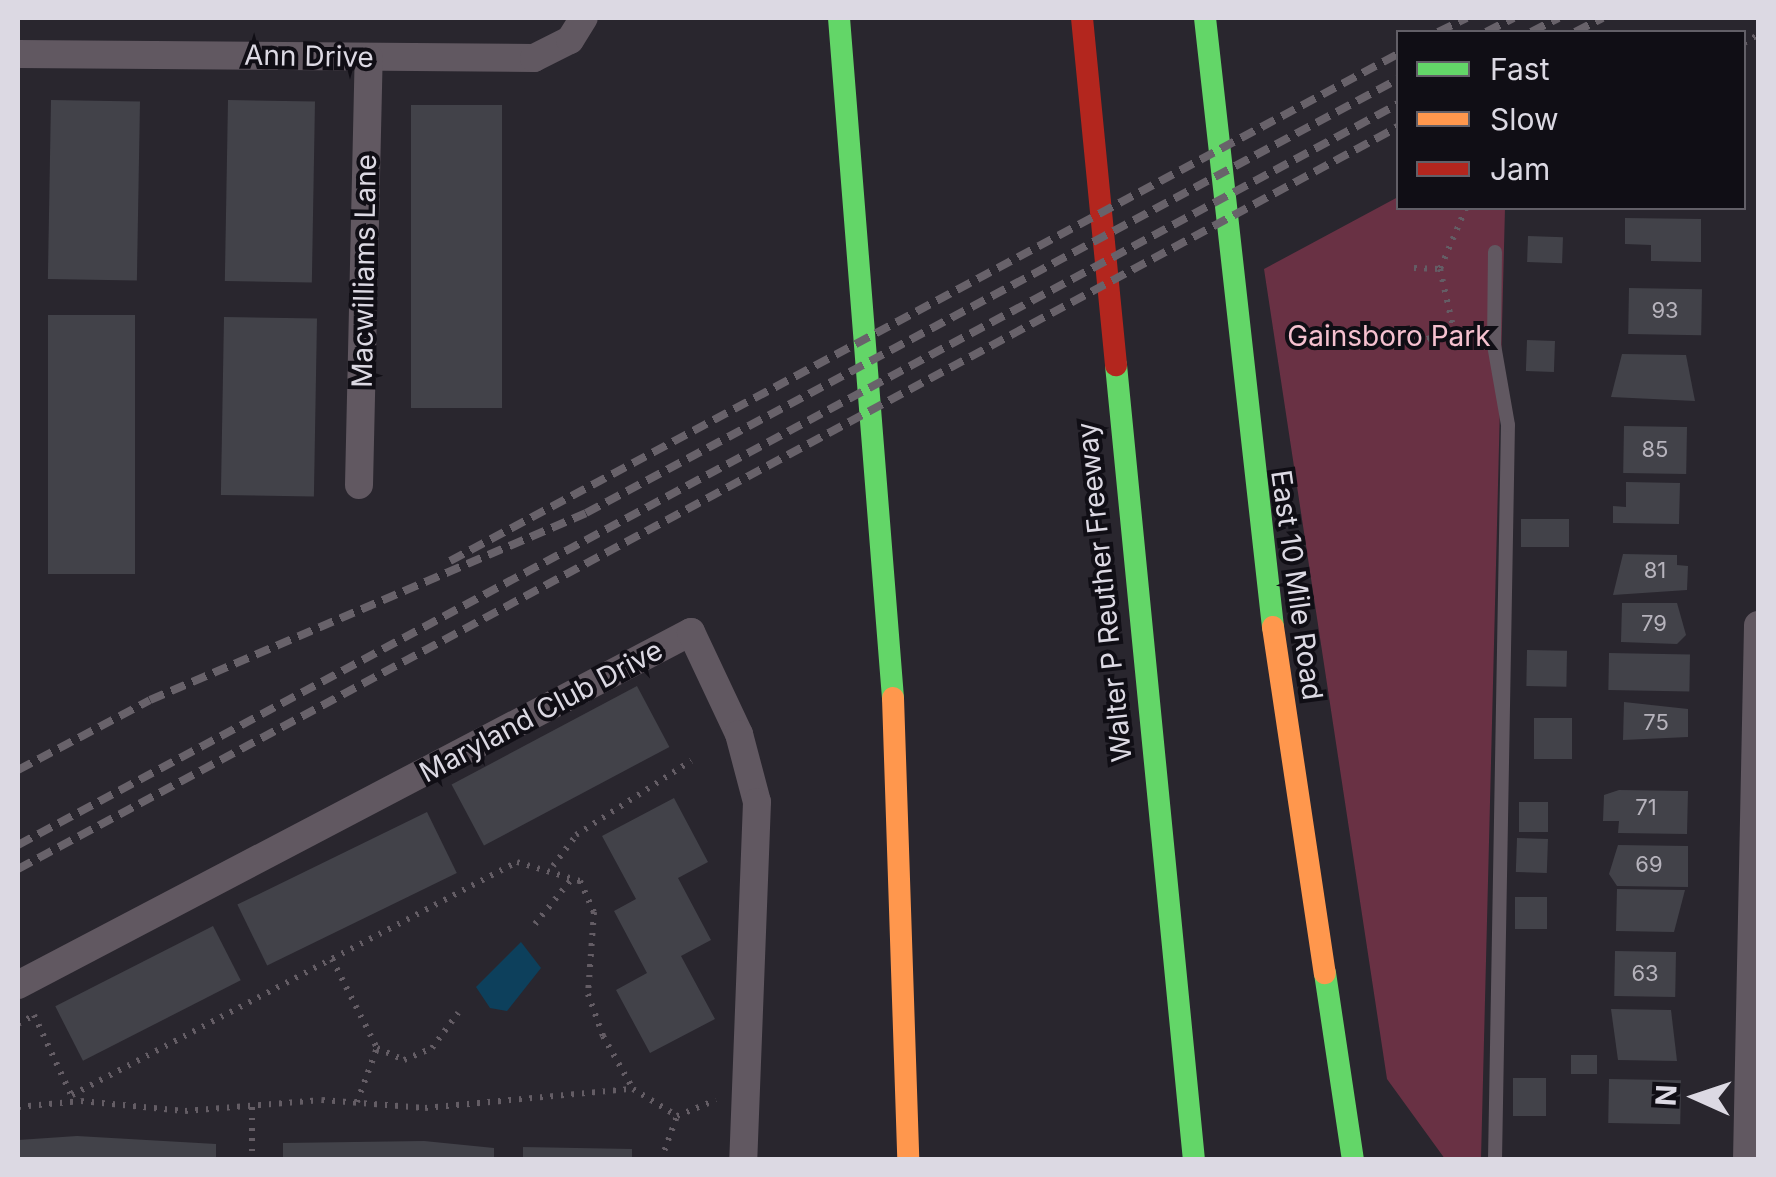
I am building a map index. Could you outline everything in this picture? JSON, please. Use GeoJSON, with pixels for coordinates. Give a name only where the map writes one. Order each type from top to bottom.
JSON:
{"type":"FeatureCollection","features":[{"type":"Feature","properties":{"kind":"main road"},"geometry":{"type":"LineString","coordinates":[[838,18],[892,622],[908,1160]]}},
{"type":"Feature","properties":{"kind":"main road","name":"Walter P Reuther Freeway"},"geometry":{"type":"LineString","coordinates":[[1082,18],[1194,1160]]}},
{"type":"Feature","properties":{"kind":"main road","name":"East 10 Mile Road"},"geometry":{"type":"LineString","coordinates":[[1205,18],[1244,430],[1353,1160]]}},
{"type":"Feature","properties":{"kind":"street","name":"Ann Drive"},"geometry":{"type":"LineString","coordinates":[[18,54],[534,58],[570,40],[584,18]]}},
{"type":"Feature","properties":{"kind":"street","name":"Macwilliams Lane"},"geometry":{"type":"LineString","coordinates":[[359,485],[369,57]]}},
{"type":"Feature","properties":{"kind":"street"},"geometry":{"type":"LineString","coordinates":[[1747,1160],[1758,626]]}},
{"type":"Feature","properties":{"kind":"street","name":"Maryland Club Drive"},"geometry":{"type":"LineString","coordinates":[[18,986],[691,632],[740,734],[757,802],[743,1160]]}},
{"type":"Feature","properties":{"kind":"lane"},"geometry":{"type":"LineString","coordinates":[[1495,252],[1494,344],[1508,425],[1495,1160]]}},
{"type":"Feature","properties":{"kind":"path"},"geometry":{"type":"LineString","coordinates":[[1454,331],[1440,269],[1465,210]]}},
{"type":"Feature","properties":{"kind":"path"},"geometry":{"type":"LineString","coordinates":[[1414,268],[1440,269]]}},
{"type":"Feature","properties":{"kind":"path"},"geometry":{"type":"LineString","coordinates":[[1417,342],[1454,331],[1494,344]]}},
{"type":"Feature","properties":{"kind":"path"},"geometry":{"type":"LineString","coordinates":[[553,866],[576,836],[691,761]]}},
{"type":"Feature","properties":{"kind":"path"},"geometry":{"type":"LineString","coordinates":[[72,1098],[332,959],[490,869],[553,866],[574,876],[594,912],[588,994],[632,1089],[677,1116],[722,1101]]}},
{"type":"Feature","properties":{"kind":"path"},"geometry":{"type":"LineString","coordinates":[[535,924],[574,876]]}},
{"type":"Feature","properties":{"kind":"path"},"geometry":{"type":"LineString","coordinates":[[332,959],[376,1048],[404,1060],[432,1048],[458,1013]]}},
{"type":"Feature","properties":{"kind":"path"},"geometry":{"type":"LineString","coordinates":[[18,1024],[34,1015],[72,1098]]}},
{"type":"Feature","properties":{"kind":"path"},"geometry":{"type":"LineString","coordinates":[[357,1102],[376,1048]]}},
{"type":"Feature","properties":{"kind":"path"},"geometry":{"type":"LineString","coordinates":[[18,1107],[72,1098],[252,1107],[357,1102],[425,1108],[632,1089]]}},
{"type":"Feature","properties":{"kind":"path"},"geometry":{"type":"LineString","coordinates":[[252,1107],[252,1160]]}},
{"type":"Feature","properties":{"kind":"path"},"geometry":{"type":"LineString","coordinates":[[662,1160],[677,1116]]}},
{"type":"Feature","properties":{"kind":"green space","name":"Gainsboro Park"},"geometry":{"type":"Polygon","coordinates":[[[1396,198],[1396,210],[1505,210],[1481,1159],[1445,1159],[1387,1079],[1264,269],[1396,198]]]}},
{"type":"Feature","properties":{"kind":"water"},"geometry":{"type":"Polygon","coordinates":[[[521,942],[541,968],[507,1011],[490,1008],[476,987],[521,942]]]}},
{"type":"Feature","properties":{"kind":"building"},"geometry":{"type":"Polygon","coordinates":[[[51,100],[140,102],[137,281],[48,279],[51,100]]]}},
{"type":"Feature","properties":{"kind":"building"},"geometry":{"type":"Polygon","coordinates":[[[228,100],[315,102],[312,282],[225,281],[228,100]]]}},
{"type":"Feature","properties":{"kind":"building"},"geometry":{"type":"Polygon","coordinates":[[[411,105],[502,105],[502,408],[411,408],[411,105]]]}},
{"type":"Feature","properties":{"kind":"building"},"geometry":{"type":"Polygon","coordinates":[[[1625,218],[1701,219],[1701,262],[1651,261],[1651,245],[1625,244],[1625,218]]]}},
{"type":"Feature","properties":{"kind":"building"},"geometry":{"type":"Polygon","coordinates":[[[1528,236],[1563,237],[1562,263],[1527,262],[1528,236]]]}},
{"type":"Feature","properties":{"kind":"building"},"geometry":{"type":"Polygon","coordinates":[[[1629,288],[1702,289],[1701,335],[1628,334],[1629,288]]]}},
{"type":"Feature","properties":{"kind":"building"},"geometry":{"type":"Polygon","coordinates":[[[48,315],[135,315],[135,574],[48,574],[48,315]]]}},
{"type":"Feature","properties":{"kind":"building"},"geometry":{"type":"Polygon","coordinates":[[[224,317],[317,319],[314,497],[221,495],[224,317]]]}},
{"type":"Feature","properties":{"kind":"building"},"geometry":{"type":"Polygon","coordinates":[[[1527,340],[1555,341],[1554,372],[1526,371],[1527,340]]]}},
{"type":"Feature","properties":{"kind":"building"},"geometry":{"type":"Polygon","coordinates":[[[1622,354],[1686,355],[1695,401],[1611,397],[1622,354]]]}},
{"type":"Feature","properties":{"kind":"building"},"geometry":{"type":"Polygon","coordinates":[[[1624,426],[1687,427],[1686,474],[1623,473],[1624,426]]]}},
{"type":"Feature","properties":{"kind":"building"},"geometry":{"type":"Polygon","coordinates":[[[1626,482],[1680,483],[1679,524],[1613,523],[1613,506],[1626,507],[1626,482]]]}},
{"type":"Feature","properties":{"kind":"building"},"geometry":{"type":"Polygon","coordinates":[[[1521,519],[1569,519],[1569,547],[1521,547],[1521,519]]]}},
{"type":"Feature","properties":{"kind":"building"},"geometry":{"type":"Polygon","coordinates":[[[1623,554],[1677,555],[1677,565],[1688,566],[1687,590],[1613,595],[1623,554]]]}},
{"type":"Feature","properties":{"kind":"building"},"geometry":{"type":"Polygon","coordinates":[[[1622,603],[1677,603],[1686,635],[1677,644],[1621,642],[1622,603]]]}},
{"type":"Feature","properties":{"kind":"building"},"geometry":{"type":"Polygon","coordinates":[[[1527,650],[1567,651],[1566,687],[1526,686],[1527,650]]]}},
{"type":"Feature","properties":{"kind":"building"},"geometry":{"type":"Polygon","coordinates":[[[1609,653],[1690,654],[1689,691],[1608,690],[1609,653]]]}},
{"type":"Feature","properties":{"kind":"building"},"geometry":{"type":"Polygon","coordinates":[[[637,686],[669,747],[484,846],[452,785],[637,686]]]}},
{"type":"Feature","properties":{"kind":"building"},"geometry":{"type":"Polygon","coordinates":[[[1624,702],[1688,709],[1688,737],[1623,740],[1624,702]]]}},
{"type":"Feature","properties":{"kind":"building"},"geometry":{"type":"Polygon","coordinates":[[[1534,718],[1572,718],[1572,759],[1534,759],[1534,718]]]}},
{"type":"Feature","properties":{"kind":"building"},"geometry":{"type":"Polygon","coordinates":[[[1619,790],[1688,791],[1687,834],[1618,833],[1619,821],[1603,821],[1604,795],[1619,790]]]}},
{"type":"Feature","properties":{"kind":"building"},"geometry":{"type":"Polygon","coordinates":[[[674,798],[708,862],[678,878],[711,940],[681,956],[715,1019],[650,1053],[616,990],[647,973],[614,911],[636,899],[602,836],[674,798]]]}},
{"type":"Feature","properties":{"kind":"building"},"geometry":{"type":"Polygon","coordinates":[[[1519,802],[1548,802],[1548,832],[1519,832],[1519,802]]]}},
{"type":"Feature","properties":{"kind":"building"},"geometry":{"type":"Polygon","coordinates":[[[427,812],[457,873],[267,966],[237,904],[427,812]]]}},
{"type":"Feature","properties":{"kind":"building"},"geometry":{"type":"Polygon","coordinates":[[[1517,838],[1548,839],[1547,873],[1516,872],[1517,838]]]}},
{"type":"Feature","properties":{"kind":"building"},"geometry":{"type":"Polygon","coordinates":[[[1618,845],[1688,846],[1688,887],[1617,886],[1609,874],[1618,845]]]}},
{"type":"Feature","properties":{"kind":"building"},"geometry":{"type":"Polygon","coordinates":[[[1617,889],[1685,890],[1674,932],[1616,931],[1617,889]]]}},
{"type":"Feature","properties":{"kind":"building"},"geometry":{"type":"Polygon","coordinates":[[[1515,897],[1547,897],[1547,929],[1515,929],[1515,897]]]}},
{"type":"Feature","properties":{"kind":"building"},"geometry":{"type":"Polygon","coordinates":[[[213,926],[241,980],[83,1061],[55,1006],[213,926]]]}},
{"type":"Feature","properties":{"kind":"building"},"geometry":{"type":"Polygon","coordinates":[[[1615,951],[1676,952],[1675,997],[1614,996],[1615,951]]]}},
{"type":"Feature","properties":{"kind":"building"},"geometry":{"type":"Polygon","coordinates":[[[1611,1009],[1671,1010],[1677,1061],[1618,1060],[1611,1009]]]}},
{"type":"Feature","properties":{"kind":"building"},"geometry":{"type":"Polygon","coordinates":[[[1571,1055],[1597,1055],[1597,1074],[1571,1074],[1571,1055]]]}},
{"type":"Feature","properties":{"kind":"building"},"geometry":{"type":"Polygon","coordinates":[[[1513,1078],[1546,1078],[1546,1116],[1513,1116],[1513,1078]]]}},
{"type":"Feature","properties":{"kind":"building"},"geometry":{"type":"Polygon","coordinates":[[[1609,1079],[1681,1080],[1680,1124],[1608,1123],[1609,1079]]]}},
{"type":"Feature","properties":{"kind":"building"},"geometry":{"type":"Polygon","coordinates":[[[77,1136],[216,1144],[216,1160],[18,1160],[18,1140],[77,1136]]]}},
{"type":"Feature","properties":{"kind":"building"},"geometry":{"type":"Polygon","coordinates":[[[424,1141],[494,1148],[494,1160],[283,1160],[283,1143],[424,1141]]]}},
{"type":"Feature","properties":{"kind":"building"},"geometry":{"type":"Polygon","coordinates":[[[523,1147],[632,1149],[632,1160],[523,1160],[523,1147]]]}},
{"type":"Feature","properties":{"kind":"railway"},"geometry":{"type":"LineString","coordinates":[[1442,30],[1467,18]]}},
{"type":"Feature","properties":{"kind":"railway"},"geometry":{"type":"LineString","coordinates":[[1490,30],[1514,18]]}},
{"type":"Feature","properties":{"kind":"railway"},"geometry":{"type":"LineString","coordinates":[[1535,30],[1559,18]]}},
{"type":"Feature","properties":{"kind":"railway"},"geometry":{"type":"LineString","coordinates":[[1579,30],[1603,18]]}},
{"type":"Feature","properties":{"kind":"railway"},"geometry":{"type":"LineString","coordinates":[[450,561],[1396,55]]}},
{"type":"Feature","properties":{"kind":"railway"},"geometry":{"type":"LineString","coordinates":[[18,770],[150,700],[586,513],[1396,80]]}},
{"type":"Feature","properties":{"kind":"railway"},"geometry":{"type":"LineString","coordinates":[[18,845],[1396,105]]}},
{"type":"Feature","properties":{"kind":"railway"},"geometry":{"type":"LineString","coordinates":[[18,869],[1396,128]]}},
{"type":"Feature","properties":{"kind":"traffic: fast"},"geometry":{"type":"LineString","coordinates":[[839,18],[893,698]]}},
{"type":"Feature","properties":{"kind":"traffic: fast"},"geometry":{"type":"LineString","coordinates":[[1205,18],[1273,627]]}},
{"type":"Feature","properties":{"kind":"traffic: fast"},"geometry":{"type":"LineString","coordinates":[[1116,365],[1194,1160]]}},
{"type":"Feature","properties":{"kind":"traffic: fast"},"geometry":{"type":"LineString","coordinates":[[1325,973],[1353,1160]]}},
{"type":"Feature","properties":{"kind":"traffic: slow"},"geometry":{"type":"LineString","coordinates":[[1273,627],[1325,973]]}},
{"type":"Feature","properties":{"kind":"traffic: slow"},"geometry":{"type":"LineString","coordinates":[[893,698],[908,1160]]}},
{"type":"Feature","properties":{"kind":"traffic: jam"},"geometry":{"type":"LineString","coordinates":[[1082,18],[1116,365]]}}]}
